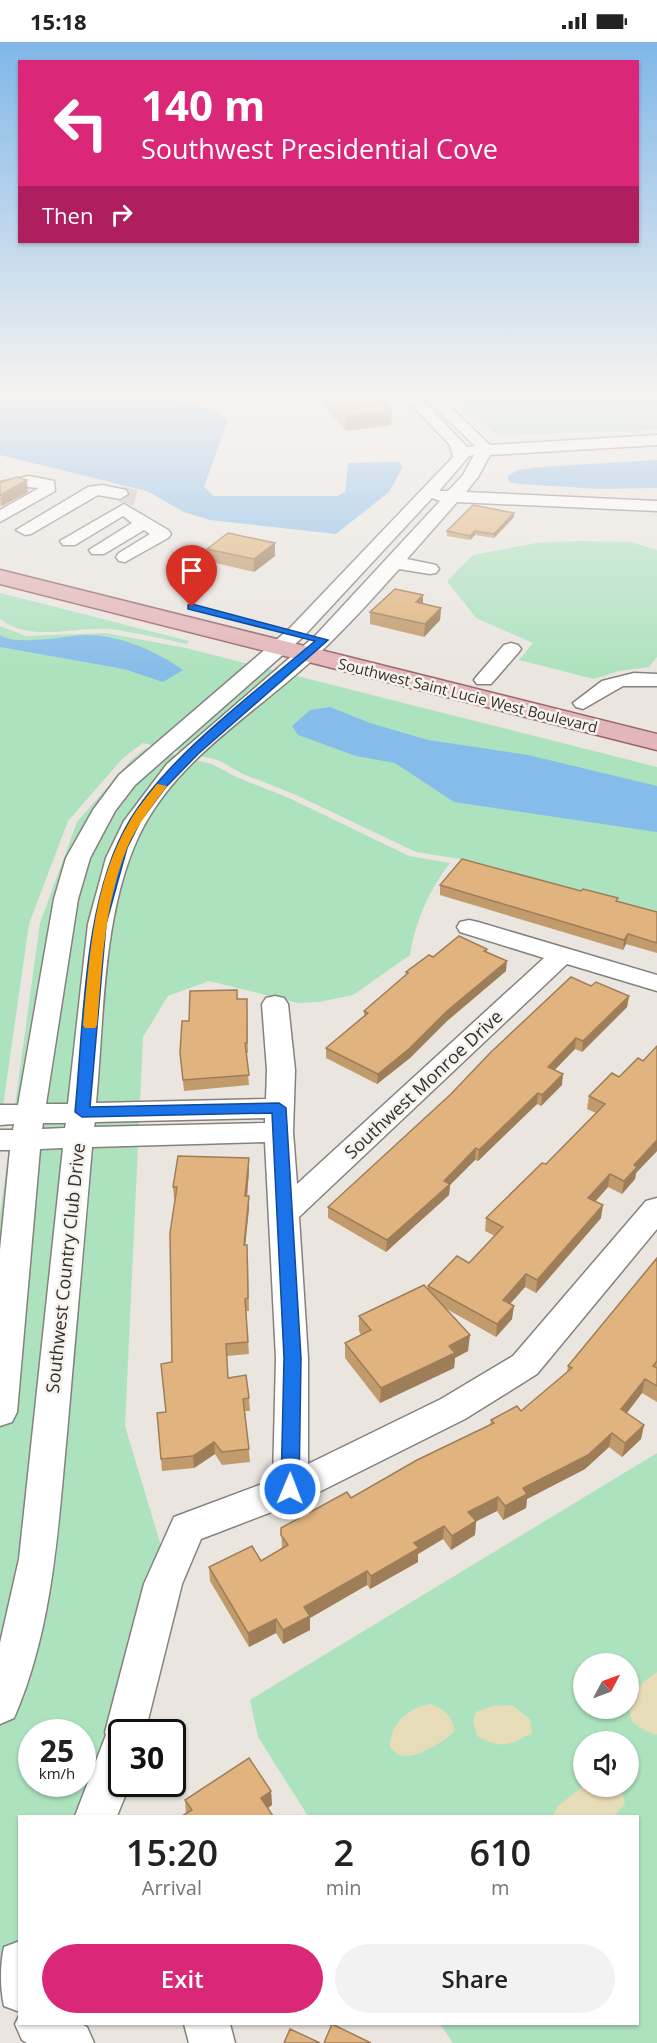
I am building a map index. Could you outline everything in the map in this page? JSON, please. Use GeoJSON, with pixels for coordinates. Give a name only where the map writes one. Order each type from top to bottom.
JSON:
{"type":"FeatureCollection","features":[{"type":"Feature","properties":{"kind":"main road"},"geometry":{"type":"LineString","coordinates":[[0,559],[301,644],[484,680],[657,721]]}},
{"type":"Feature","properties":{"kind":"main road"},"geometry":{"type":"LineString","coordinates":[[0,570],[26,572],[40,569]]}},
{"type":"Feature","properties":{"kind":"main road","name":"Southwest Saint Lucie West Boulevard"},"geometry":{"type":"LineString","coordinates":[[0,577],[301,644],[657,742]]}},
{"type":"Feature","properties":{"kind":"main road"},"geometry":{"type":"LineString","coordinates":[[619,732],[657,736]]}},
{"type":"Feature","properties":{"kind":"street"},"geometry":{"type":"LineString","coordinates":[[0,517],[47,491],[48,487]]}},
{"type":"Feature","properties":{"kind":"street"},"geometry":{"type":"LineString","coordinates":[[301,644],[433,487]]}},
{"type":"Feature","properties":{"kind":"street"},"geometry":{"type":"LineString","coordinates":[[0,1412],[19,1131],[66,899],[78,858],[104,810],[127,780],[301,644],[392,562],[461,487]]}},
{"type":"Feature","properties":{"kind":"street"},"geometry":{"type":"LineString","coordinates":[[25,530],[94,491],[120,494]]}},
{"type":"Feature","properties":{"kind":"street"},"geometry":{"type":"LineString","coordinates":[[427,494],[452,498],[657,506]]}},
{"type":"Feature","properties":{"kind":"street"},"geometry":{"type":"LineString","coordinates":[[69,541],[124,509],[162,534]]}},
{"type":"Feature","properties":{"kind":"street"},"geometry":{"type":"LineString","coordinates":[[125,557],[175,525],[161,514]]}},
{"type":"Feature","properties":{"kind":"street"},"geometry":{"type":"LineString","coordinates":[[98,550],[144,523]]}},
{"type":"Feature","properties":{"kind":"street"},"geometry":{"type":"LineString","coordinates":[[392,562],[430,569]]}},
{"type":"Feature","properties":{"kind":"street","name":"Southwest Country Club Drive"},"geometry":{"type":"LineString","coordinates":[[0,1705],[18,1648],[37,1559],[46,1445],[81,1125],[100,924],[121,848],[136,820],[161,786],[301,644]]}},
{"type":"Feature","properties":{"kind":"street"},"geometry":{"type":"LineString","coordinates":[[484,680],[511,649]]}},
{"type":"Feature","properties":{"kind":"street"},"geometry":{"type":"LineString","coordinates":[[583,703],[607,684],[630,677],[657,680]]}},
{"type":"Feature","properties":{"kind":"street"},"geometry":{"type":"LineString","coordinates":[[469,927],[657,982]]}},
{"type":"Feature","properties":{"kind":"street","name":"Southwest Monroe Drive"},"geometry":{"type":"LineString","coordinates":[[284,1213],[562,955]]}},
{"type":"Feature","properties":{"kind":"street"},"geometry":{"type":"LineString","coordinates":[[275,1004],[281,1070],[279,1120],[292,1358],[290,1489]]}},
{"type":"Feature","properties":{"kind":"street"},"geometry":{"type":"LineString","coordinates":[[0,1115],[19,1131],[81,1125],[279,1120]]}},
{"type":"Feature","properties":{"kind":"street"},"geometry":{"type":"LineString","coordinates":[[128,1719],[163,1584],[186,1528],[290,1489],[453,1409],[525,1365],[657,1209]]}},
{"type":"Feature","properties":{"kind":"street"},"geometry":{"type":"LineString","coordinates":[[96,1815],[108,1788]]}},
{"type":"Feature","properties":{"kind":"street"},"geometry":{"type":"LineString","coordinates":[[40,2025],[71,2043]]}},
{"type":"Feature","properties":{"kind":"street"},"geometry":{"type":"LineString","coordinates":[[207,2025],[213,2043]]}},
{"type":"Feature","properties":{"kind":"green space"},"geometry":{"type":"Polygon","coordinates":[[[631,542],[657,550],[657,657],[649,667],[619,671],[594,679],[519,660],[533,643],[476,618],[447,581],[473,555],[536,543],[631,542]]]}},
{"type":"Feature","properties":{"kind":"green space"},"geometry":{"type":"Polygon","coordinates":[[[0,593],[189,641],[187,644],[109,629],[53,632],[26,630],[0,619],[0,593]]]}},
{"type":"Feature","properties":{"kind":"green space"},"geometry":{"type":"Polygon","coordinates":[[[0,626],[26,636],[106,633],[186,648],[657,767],[657,914],[472,861],[416,852],[296,795],[243,774],[218,760],[143,743],[123,758],[68,821],[29,924],[0,1127],[0,626]]]}},
{"type":"Feature","properties":{"kind":"green space"},"geometry":{"type":"Polygon","coordinates":[[[146,748],[212,764],[409,856],[450,863],[424,907],[415,930],[410,955],[353,995],[319,1002],[298,1003],[209,981],[168,996],[143,1037],[125,1426],[179,1606],[131,1719],[108,1719],[108,1775],[89,1815],[18,1815],[18,1956],[0,1972],[0,1214],[40,923],[77,822],[131,760],[146,748]]]}},
{"type":"Feature","properties":{"kind":"green space"},"geometry":{"type":"Polygon","coordinates":[[[657,1453],[657,2043],[453,2043],[441,2025],[639,2025],[639,1815],[307,1815],[258,1737],[250,1700],[657,1453]]]}},
{"type":"Feature","properties":{"kind":"sand"},"geometry":{"type":"Polygon","coordinates":[[[657,1672],[657,1734],[655,1735],[642,1729],[631,1719],[639,1719],[639,1687],[657,1672]]]}},
{"type":"Feature","properties":{"kind":"sand"},"geometry":{"type":"Polygon","coordinates":[[[430,1704],[446,1713],[455,1730],[440,1742],[418,1754],[406,1756],[397,1753],[390,1747],[397,1724],[414,1709],[430,1704]]]}},
{"type":"Feature","properties":{"kind":"sand"},"geometry":{"type":"Polygon","coordinates":[[[512,1705],[530,1719],[532,1733],[505,1744],[492,1743],[477,1736],[473,1722],[476,1712],[492,1706],[512,1705]]]}},
{"type":"Feature","properties":{"kind":"sand"},"geometry":{"type":"Polygon","coordinates":[[[573,1794],[573,1797],[623,1797],[625,1804],[615,1815],[554,1815],[558,1806],[573,1794]]]}},
{"type":"Feature","properties":{"kind":"water"},"geometry":{"type":"Polygon","coordinates":[[[132,487],[204,487],[214,496],[337,496],[345,492],[345,487],[392,487],[389,492],[336,534],[210,520],[184,512],[147,491],[132,487]]]}},
{"type":"Feature","properties":{"kind":"water"},"geometry":{"type":"Polygon","coordinates":[[[574,487],[657,487],[657,488],[574,487]]]}},
{"type":"Feature","properties":{"kind":"water"},"geometry":{"type":"Polygon","coordinates":[[[0,635],[18,640],[88,635],[113,638],[150,651],[183,670],[163,682],[124,669],[0,647],[0,635]]]}},
{"type":"Feature","properties":{"kind":"water"},"geometry":{"type":"Polygon","coordinates":[[[330,707],[370,723],[428,740],[528,755],[657,786],[657,832],[454,802],[395,763],[356,756],[298,735],[292,726],[310,710],[330,707]]]}},
{"type":"Feature","properties":{"kind":"building"},"geometry":{"type":"Polygon","coordinates":[[[0,487],[14,487],[0,495],[0,487]]]}},
{"type":"Feature","properties":{"kind":"building"},"geometry":{"type":"Polygon","coordinates":[[[473,505],[514,513],[494,534],[475,531],[470,536],[447,531],[473,505]]]}},
{"type":"Feature","properties":{"kind":"building"},"geometry":{"type":"Polygon","coordinates":[[[228,533],[275,543],[254,559],[207,549],[228,533]]]}},
{"type":"Feature","properties":{"kind":"building"},"geometry":{"type":"Polygon","coordinates":[[[395,589],[423,595],[416,602],[441,608],[425,624],[370,612],[395,589]]]}},
{"type":"Feature","properties":{"kind":"building"},"geometry":{"type":"Polygon","coordinates":[[[462,859],[581,891],[583,889],[618,898],[616,901],[657,912],[657,943],[628,934],[624,940],[440,885],[462,859]]]}},
{"type":"Feature","properties":{"kind":"building"},"geometry":{"type":"Polygon","coordinates":[[[459,936],[507,961],[447,1011],[410,1048],[378,1074],[326,1048],[368,1013],[364,1011],[408,973],[406,972],[429,955],[433,957],[459,936]]]}},
{"type":"Feature","properties":{"kind":"building"},"geometry":{"type":"Polygon","coordinates":[[[571,977],[591,986],[596,982],[629,996],[583,1041],[576,1038],[548,1067],[563,1074],[542,1095],[538,1093],[479,1150],[476,1148],[444,1181],[450,1184],[387,1240],[328,1207],[451,1094],[491,1052],[571,977]]]}},
{"type":"Feature","properties":{"kind":"building"},"geometry":{"type":"Polygon","coordinates":[[[237,990],[237,999],[247,999],[247,1043],[245,1043],[249,1075],[183,1080],[180,1053],[182,1021],[189,1021],[190,991],[237,990]]]}},
{"type":"Feature","properties":{"kind":"building"},"geometry":{"type":"Polygon","coordinates":[[[657,1046],[657,1140],[634,1165],[637,1167],[624,1181],[610,1174],[588,1198],[603,1205],[537,1280],[526,1274],[503,1300],[514,1306],[497,1324],[428,1286],[457,1256],[469,1263],[503,1227],[486,1218],[542,1163],[546,1164],[605,1104],[589,1096],[612,1073],[619,1077],[638,1058],[643,1061],[657,1046]]]}},
{"type":"Feature","properties":{"kind":"building"},"geometry":{"type":"Polygon","coordinates":[[[178,1156],[249,1158],[245,1196],[249,1196],[244,1245],[247,1245],[248,1298],[245,1299],[248,1342],[226,1344],[228,1378],[246,1375],[249,1398],[243,1399],[249,1449],[222,1452],[214,1442],[193,1456],[161,1459],[157,1413],[166,1412],[161,1364],[172,1362],[170,1233],[177,1187],[173,1187],[178,1156]]]}},
{"type":"Feature","properties":{"kind":"building"},"geometry":{"type":"Polygon","coordinates":[[[657,1258],[657,1361],[653,1366],[657,1368],[657,1386],[645,1379],[621,1409],[644,1425],[625,1443],[612,1433],[588,1455],[523,1488],[527,1494],[505,1506],[498,1497],[468,1512],[476,1521],[452,1536],[444,1526],[414,1543],[419,1548],[371,1576],[367,1571],[304,1607],[310,1616],[283,1630],[276,1619],[248,1633],[209,1567],[252,1546],[261,1561],[288,1545],[281,1535],[281,1528],[347,1492],[351,1498],[417,1460],[494,1423],[491,1420],[517,1406],[521,1411],[572,1368],[568,1366],[657,1258]]]}},
{"type":"Feature","properties":{"kind":"building"},"geometry":{"type":"Polygon","coordinates":[[[424,1285],[470,1335],[449,1346],[455,1353],[381,1388],[345,1343],[371,1330],[359,1316],[424,1285]]]}},
{"type":"Feature","properties":{"kind":"building"},"geometry":{"type":"Polygon","coordinates":[[[249,1758],[271,1791],[261,1798],[272,1815],[184,1815],[192,1810],[185,1800],[249,1758]]]}},
{"type":"Feature","properties":{"kind":"building"},"geometry":{"type":"Polygon","coordinates":[[[332,2025],[334,2025],[371,2043],[324,2043],[332,2025]]]}},
{"type":"Feature","properties":{"kind":"building"},"geometry":{"type":"Polygon","coordinates":[[[290,2029],[320,2043],[284,2043],[290,2029]]]}},
{"type":"Feature","properties":{"kind":"tunnel"},"geometry":{"type":"LineString","coordinates":[[120,494],[140,499]]}},
{"type":"Feature","properties":{"kind":"slow traffic"},"geometry":{"type":"LineString","coordinates":[[90,1025],[100,924],[110,879],[121,848],[136,820],[161,786]]}},
{"type":"Feature","properties":{"kind":"route"},"geometry":{"type":"LineString","coordinates":[[192,607],[323,640],[194,752],[161,786],[136,820],[121,848],[110,879],[100,924],[82,1112],[279,1108],[292,1358],[290,1489]]}}]}
